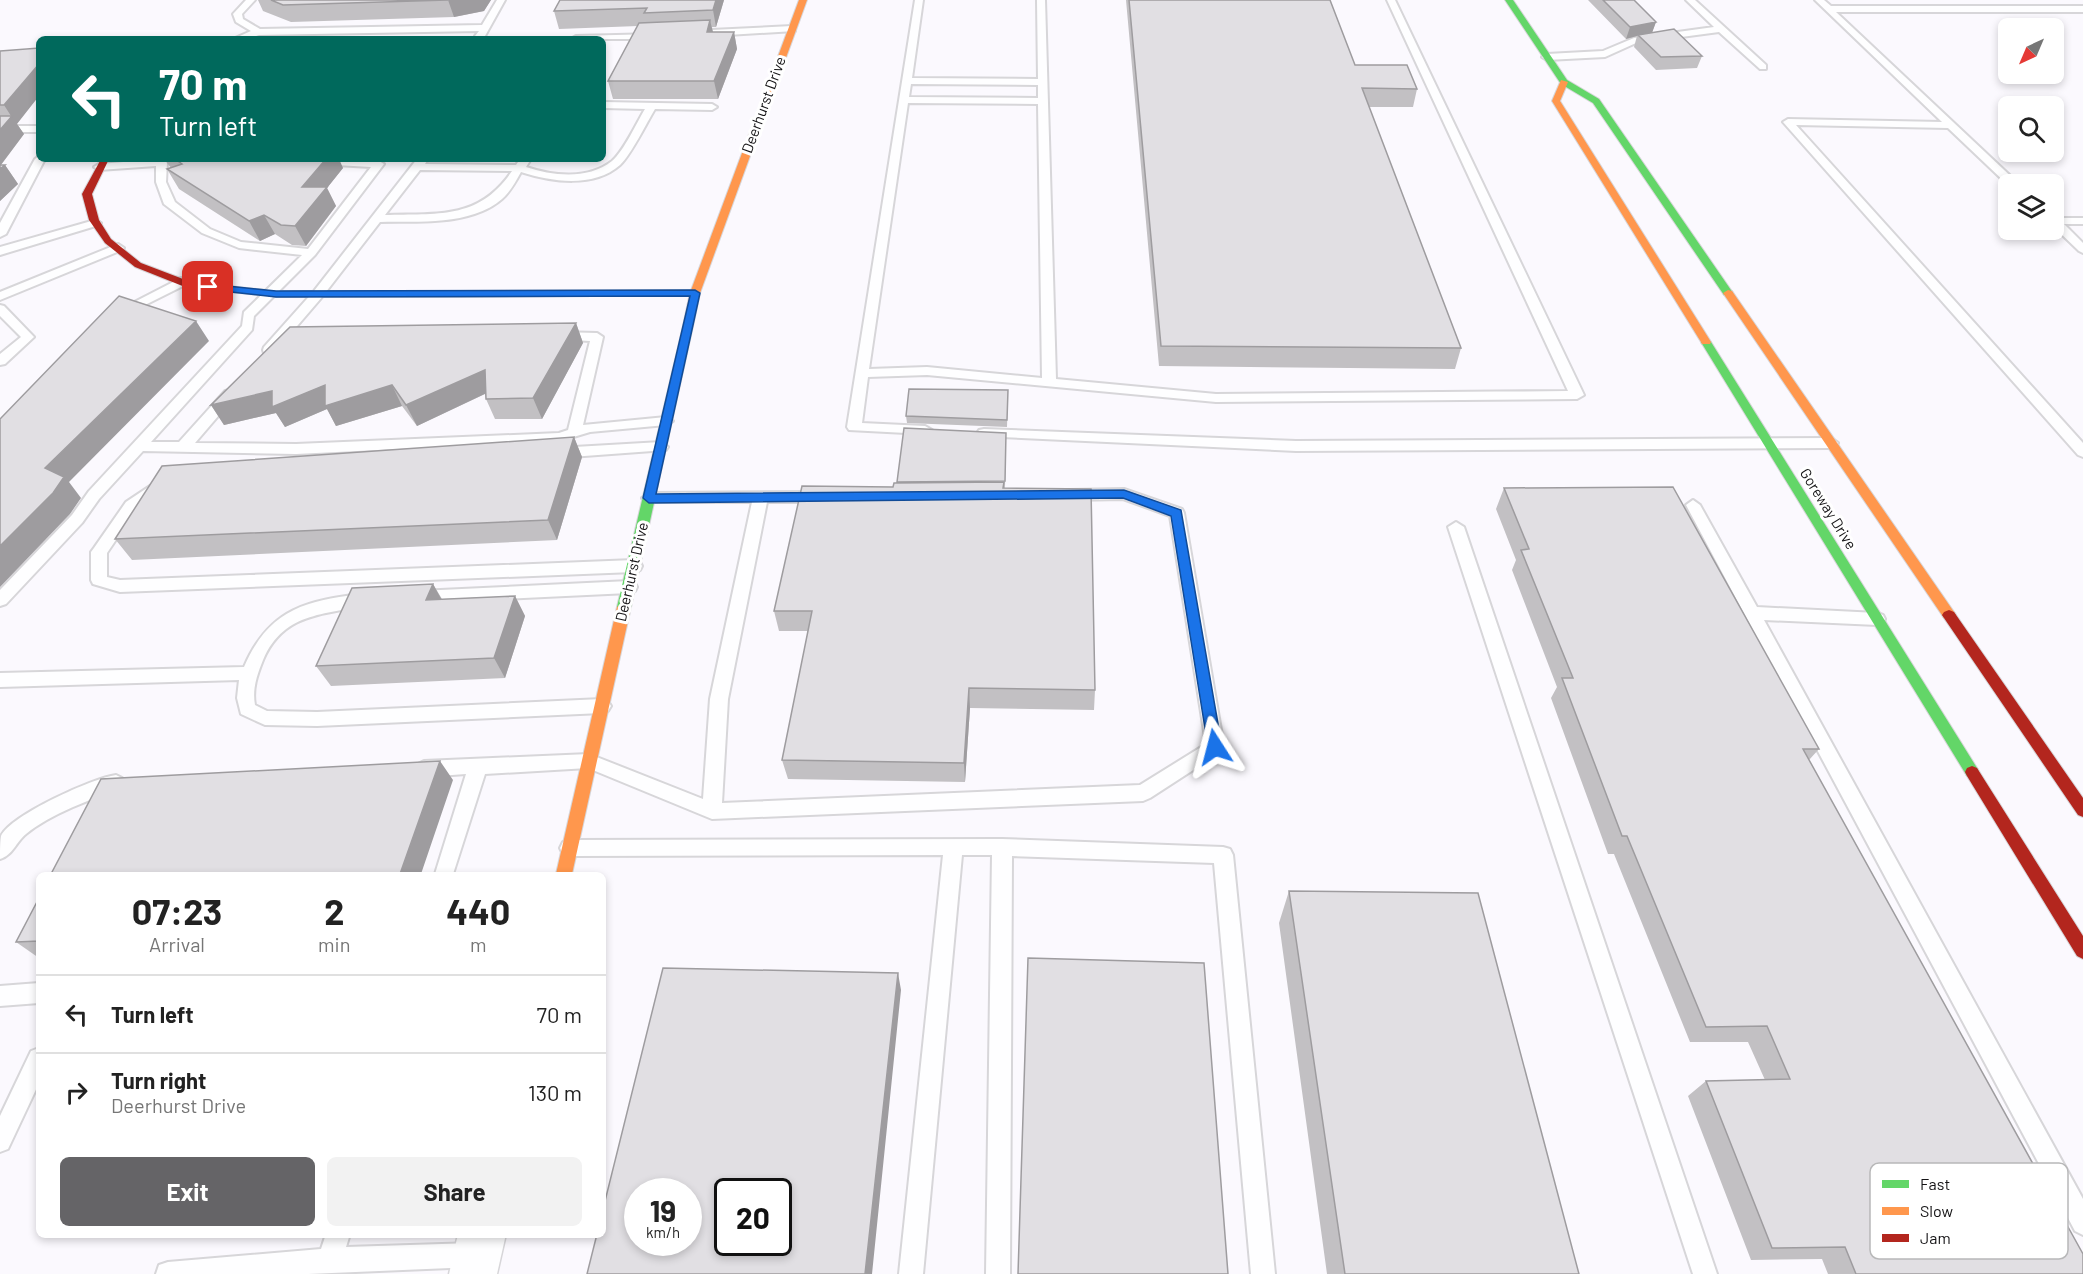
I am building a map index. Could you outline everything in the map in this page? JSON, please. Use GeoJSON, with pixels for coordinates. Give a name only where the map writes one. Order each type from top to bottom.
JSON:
{"type":"FeatureCollection","features":[{"type":"Feature","properties":{"kind":"main road","name":"Deerhurst Drive"},"geometry":{"type":"LineString","coordinates":[[564,872],[695,293],[803,0]]}},
{"type":"Feature","properties":{"kind":"main road"},"geometry":{"type":"LineString","coordinates":[[1509,0],[1564,82],[1596,101],[2083,810]]}},
{"type":"Feature","properties":{"kind":"main road","name":"Goreway Drive"},"geometry":{"type":"LineString","coordinates":[[1564,82],[1556,101],[2083,951]]}},
{"type":"Feature","properties":{"kind":"main road"},"geometry":{"type":"LineString","coordinates":[[102,163],[87,194],[95,223],[108,241],[138,265],[189,285],[270,293],[318,294],[695,293]]}},
{"type":"Feature","properties":{"kind":"lane"},"geometry":{"type":"LineString","coordinates":[[251,0],[237,14],[239,20],[258,32]]}},
{"type":"Feature","properties":{"kind":"lane"},"geometry":{"type":"LineString","coordinates":[[481,36],[501,0]]}},
{"type":"Feature","properties":{"kind":"lane"},"geometry":{"type":"LineString","coordinates":[[919,0],[854,427],[938,431]]}},
{"type":"Feature","properties":{"kind":"lane"},"geometry":{"type":"LineString","coordinates":[[1041,0],[1049,384]]}},
{"type":"Feature","properties":{"kind":"lane"},"geometry":{"type":"LineString","coordinates":[[862,373],[927,371],[1216,398],[1577,395],[1391,0]]}},
{"type":"Feature","properties":{"kind":"lane"},"geometry":{"type":"LineString","coordinates":[[1690,0],[1762,68]]}},
{"type":"Feature","properties":{"kind":"lane"},"geometry":{"type":"LineString","coordinates":[[1819,0],[2003,174]]}},
{"type":"Feature","properties":{"kind":"lane"},"geometry":{"type":"LineString","coordinates":[[1829,9],[2083,9]]}},
{"type":"Feature","properties":{"kind":"lane"},"geometry":{"type":"LineString","coordinates":[[247,36],[258,32],[485,28]]}},
{"type":"Feature","properties":{"kind":"lane"},"geometry":{"type":"LineString","coordinates":[[701,33],[792,29]]}},
{"type":"Feature","properties":{"kind":"lane"},"geometry":{"type":"LineString","coordinates":[[1548,57],[1605,54],[1634,40],[1721,29]]}},
{"type":"Feature","properties":{"kind":"lane"},"geometry":{"type":"LineString","coordinates":[[289,36],[294,31]]}},
{"type":"Feature","properties":{"kind":"lane"},"geometry":{"type":"LineString","coordinates":[[606,38],[667,35]]}},
{"type":"Feature","properties":{"kind":"lane"},"geometry":{"type":"LineString","coordinates":[[906,81],[1043,82]]}},
{"type":"Feature","properties":{"kind":"lane"},"geometry":{"type":"LineString","coordinates":[[903,100],[1043,101]]}},
{"type":"Feature","properties":{"kind":"lane"},"geometry":{"type":"LineString","coordinates":[[606,105],[712,107]]}},
{"type":"Feature","properties":{"kind":"lane"},"geometry":{"type":"LineString","coordinates":[[261,359],[318,294],[420,163],[523,164],[546,177],[585,177],[617,162],[652,106]]}},
{"type":"Feature","properties":{"kind":"lane"},"geometry":{"type":"LineString","coordinates":[[1951,125],[1788,122],[2083,452]]}},
{"type":"Feature","properties":{"kind":"lane"},"geometry":{"type":"LineString","coordinates":[[0,129],[36,129]]}},
{"type":"Feature","properties":{"kind":"lane"},"geometry":{"type":"LineString","coordinates":[[0,234],[38,162]]}},
{"type":"Feature","properties":{"kind":"lane"},"geometry":{"type":"LineString","coordinates":[[102,163],[167,162],[161,182],[170,204],[206,231],[239,245],[311,253]]}},
{"type":"Feature","properties":{"kind":"lane"},"geometry":{"type":"LineString","coordinates":[[0,600],[77,519],[94,495],[248,327],[248,315],[311,253],[379,164],[327,162]]}},
{"type":"Feature","properties":{"kind":"lane"},"geometry":{"type":"LineString","coordinates":[[376,219],[452,215],[485,204],[497,198],[523,164]]}},
{"type":"Feature","properties":{"kind":"lane"},"geometry":{"type":"LineString","coordinates":[[2064,221],[2083,221]]}},
{"type":"Feature","properties":{"kind":"lane"},"geometry":{"type":"LineString","coordinates":[[0,251],[95,223]]}},
{"type":"Feature","properties":{"kind":"lane"},"geometry":{"type":"LineString","coordinates":[[2064,231],[2083,249]]}},
{"type":"Feature","properties":{"kind":"lane"},"geometry":{"type":"LineString","coordinates":[[0,296],[118,248]]}},
{"type":"Feature","properties":{"kind":"lane"},"geometry":{"type":"LineString","coordinates":[[112,316],[181,282]]}},
{"type":"Feature","properties":{"kind":"lane"},"geometry":{"type":"LineString","coordinates":[[0,309],[28,337],[0,361]]}},
{"type":"Feature","properties":{"kind":"lane"},"geometry":{"type":"LineString","coordinates":[[543,336],[597,337],[574,433]]}},
{"type":"Feature","properties":{"kind":"lane"},"geometry":{"type":"LineString","coordinates":[[276,341],[300,341]]}},
{"type":"Feature","properties":{"kind":"lane"},"geometry":{"type":"LineString","coordinates":[[183,447],[238,385]]}},
{"type":"Feature","properties":{"kind":"lane"},"geometry":{"type":"LineString","coordinates":[[138,446],[296,449],[560,437],[589,428],[666,421]]}},
{"type":"Feature","properties":{"kind":"lane"},"geometry":{"type":"LineString","coordinates":[[974,432],[1296,446],[1831,443]]}},
{"type":"Feature","properties":{"kind":"lane"},"geometry":{"type":"LineString","coordinates":[[544,453],[661,447]]}},
{"type":"Feature","properties":{"kind":"lane"},"geometry":{"type":"LineString","coordinates":[[173,477],[156,486],[131,506],[99,552],[99,580],[120,586],[634,566]]}},
{"type":"Feature","properties":{"kind":"lane"},"geometry":{"type":"LineString","coordinates":[[406,770],[589,761],[711,811],[1143,793],[1215,747],[1177,513],[1124,494],[1054,495]]}},
{"type":"Feature","properties":{"kind":"lane"},"geometry":{"type":"LineString","coordinates":[[711,811],[719,699],[761,497]]}},
{"type":"Feature","properties":{"kind":"lane"},"geometry":{"type":"LineString","coordinates":[[649,498],[843,497]]}},
{"type":"Feature","properties":{"kind":"lane"},"geometry":{"type":"LineString","coordinates":[[1693,505],[2050,1163]]}},
{"type":"Feature","properties":{"kind":"lane"},"geometry":{"type":"LineString","coordinates":[[1456,527],[1705,1274]]}},
{"type":"Feature","properties":{"kind":"lane"},"geometry":{"type":"LineString","coordinates":[[404,597],[629,587]]}},
{"type":"Feature","properties":{"kind":"lane"},"geometry":{"type":"LineString","coordinates":[[381,598],[317,606],[289,619],[268,634],[255,657],[243,692],[247,709],[265,718],[317,719],[602,706]]}},
{"type":"Feature","properties":{"kind":"lane"},"geometry":{"type":"LineString","coordinates":[[1752,613],[1877,619]]}},
{"type":"Feature","properties":{"kind":"lane"},"geometry":{"type":"LineString","coordinates":[[0,680],[250,673]]}},
{"type":"Feature","properties":{"kind":"lane"},"geometry":{"type":"LineString","coordinates":[[445,872],[478,766]]}},
{"type":"Feature","properties":{"kind":"lane"},"geometry":{"type":"LineString","coordinates":[[0,851],[19,828],[65,802],[108,784],[132,783]]}},
{"type":"Feature","properties":{"kind":"lane"},"geometry":{"type":"LineString","coordinates":[[911,1274],[954,847]]}},
{"type":"Feature","properties":{"kind":"lane"},"geometry":{"type":"LineString","coordinates":[[570,848],[1002,847],[1223,855],[1263,1274]]}},
{"type":"Feature","properties":{"kind":"lane"},"geometry":{"type":"LineString","coordinates":[[998,1274],[1002,847]]}},
{"type":"Feature","properties":{"kind":"lane"},"geometry":{"type":"LineString","coordinates":[[0,996],[36,993]]}},
{"type":"Feature","properties":{"kind":"lane"},"geometry":{"type":"LineString","coordinates":[[0,1141],[36,1065]]}},
{"type":"Feature","properties":{"kind":"lane"},"geometry":{"type":"LineString","coordinates":[[2068,1195],[2083,1223]]}},
{"type":"Feature","properties":{"kind":"lane"},"geometry":{"type":"LineString","coordinates":[[330,1260],[337,1238]]}},
{"type":"Feature","properties":{"kind":"lane"},"geometry":{"type":"LineString","coordinates":[[168,1274],[330,1260],[478,1254]]}},
{"type":"Feature","properties":{"kind":"building"},"geometry":{"type":"Polygon","coordinates":[[[271,0],[448,0],[283,5],[271,0]]]}},
{"type":"Feature","properties":{"kind":"building"},"geometry":{"type":"Polygon","coordinates":[[[560,0],[716,0],[713,10],[644,13],[647,8],[554,11],[560,0]]]}},
{"type":"Feature","properties":{"kind":"building"},"geometry":{"type":"Polygon","coordinates":[[[1129,0],[1330,0],[1355,65],[1407,65],[1417,89],[1362,88],[1461,348],[1161,346],[1129,0]]]}},
{"type":"Feature","properties":{"kind":"building"},"geometry":{"type":"Polygon","coordinates":[[[1603,0],[1634,0],[1656,22],[1630,27],[1603,0]]]}},
{"type":"Feature","properties":{"kind":"building"},"geometry":{"type":"Polygon","coordinates":[[[710,20],[707,32],[734,32],[714,81],[608,81],[639,23],[710,20]]]}},
{"type":"Feature","properties":{"kind":"building"},"geometry":{"type":"Polygon","coordinates":[[[1674,29],[1702,56],[1661,57],[1638,35],[1674,29]]]}},
{"type":"Feature","properties":{"kind":"building"},"geometry":{"type":"Polygon","coordinates":[[[36,48],[36,68],[4,105],[0,105],[0,51],[36,48]]]}},
{"type":"Feature","properties":{"kind":"building"},"geometry":{"type":"Polygon","coordinates":[[[0,116],[12,116],[0,130],[0,116]]]}},
{"type":"Feature","properties":{"kind":"building"},"geometry":{"type":"Polygon","coordinates":[[[179,162],[323,162],[302,187],[327,187],[295,226],[281,225],[264,215],[249,221],[167,169],[182,164],[179,162]]]}},
{"type":"Feature","properties":{"kind":"building"},"geometry":{"type":"Polygon","coordinates":[[[119,296],[196,321],[45,468],[64,477],[53,493],[0,546],[0,419],[119,296]]]}},
{"type":"Feature","properties":{"kind":"building"},"geometry":{"type":"Polygon","coordinates":[[[576,323],[533,398],[486,399],[485,370],[406,405],[392,385],[325,406],[325,385],[272,407],[272,391],[211,405],[290,327],[576,323]]]}},
{"type":"Feature","properties":{"kind":"building"},"geometry":{"type":"Polygon","coordinates":[[[909,389],[1008,390],[1007,420],[906,416],[909,389]]]}},
{"type":"Feature","properties":{"kind":"building"},"geometry":{"type":"Polygon","coordinates":[[[904,428],[1006,433],[1005,481],[897,482],[904,428]]]}},
{"type":"Feature","properties":{"kind":"building"},"geometry":{"type":"Polygon","coordinates":[[[574,437],[548,520],[115,539],[162,466],[574,437]]]}},
{"type":"Feature","properties":{"kind":"building"},"geometry":{"type":"Polygon","coordinates":[[[1004,482],[1003,488],[1091,489],[1095,690],[969,688],[964,763],[782,760],[812,611],[774,611],[802,486],[893,487],[894,483],[1004,482]]]}},
{"type":"Feature","properties":{"kind":"building"},"geometry":{"type":"Polygon","coordinates":[[[1673,487],[1819,749],[1803,749],[2033,1163],[1870,1163],[1870,1259],[2068,1259],[2068,1227],[2083,1254],[2083,1274],[1856,1274],[1845,1247],[1772,1248],[1706,1081],[1790,1079],[1767,1026],[1706,1027],[1627,836],[1622,836],[1562,678],[1573,678],[1521,550],[1529,549],[1504,488],[1673,487]]]}},
{"type":"Feature","properties":{"kind":"building"},"geometry":{"type":"Polygon","coordinates":[[[433,584],[426,600],[515,596],[494,658],[316,666],[352,588],[433,584]]]}},
{"type":"Feature","properties":{"kind":"building"},"geometry":{"type":"Polygon","coordinates":[[[440,761],[401,872],[52,872],[101,779],[440,761]]]}},
{"type":"Feature","properties":{"kind":"building"},"geometry":{"type":"Polygon","coordinates":[[[1289,891],[1478,893],[1579,1274],[1345,1274],[1289,891]]]}},
{"type":"Feature","properties":{"kind":"building"},"geometry":{"type":"Polygon","coordinates":[[[36,904],[36,941],[16,942],[36,904]]]}},
{"type":"Feature","properties":{"kind":"building"},"geometry":{"type":"Polygon","coordinates":[[[1028,958],[1204,963],[1228,1274],[1018,1274],[1028,958]]]}},
{"type":"Feature","properties":{"kind":"building"},"geometry":{"type":"Polygon","coordinates":[[[663,968],[898,973],[865,1274],[587,1274],[596,1238],[606,1238],[606,1197],[663,968]]]}},
{"type":"Feature","properties":{"kind":"traffic: fast"},"geometry":{"type":"LineString","coordinates":[[1509,0],[1564,82],[1596,101],[1728,293]]}},
{"type":"Feature","properties":{"kind":"traffic: fast"},"geometry":{"type":"LineString","coordinates":[[458,294],[695,293]]}},
{"type":"Feature","properties":{"kind":"traffic: fast"},"geometry":{"type":"LineString","coordinates":[[624,607],[688,326]]}},
{"type":"Feature","properties":{"kind":"traffic: fast"},"geometry":{"type":"LineString","coordinates":[[1706,342],[1972,772]]}},
{"type":"Feature","properties":{"kind":"traffic: slow"},"geometry":{"type":"LineString","coordinates":[[688,326],[695,293],[803,0]]}},
{"type":"Feature","properties":{"kind":"traffic: slow"},"geometry":{"type":"LineString","coordinates":[[1564,82],[1556,101],[1706,342]]}},
{"type":"Feature","properties":{"kind":"traffic: slow"},"geometry":{"type":"LineString","coordinates":[[1728,293],[1949,615]]}},
{"type":"Feature","properties":{"kind":"traffic: slow"},"geometry":{"type":"LineString","coordinates":[[564,872],[624,607]]}},
{"type":"Feature","properties":{"kind":"traffic: jam"},"geometry":{"type":"LineString","coordinates":[[103,162],[87,194],[94,220],[108,241],[138,265],[189,285],[276,294],[458,294]]}},
{"type":"Feature","properties":{"kind":"traffic: jam"},"geometry":{"type":"LineString","coordinates":[[1949,615],[2083,810]]}},
{"type":"Feature","properties":{"kind":"traffic: jam"},"geometry":{"type":"LineString","coordinates":[[1972,772],[2083,951]]}},
{"type":"Feature","properties":{"kind":"route"},"geometry":{"type":"LineString","coordinates":[[208,287],[276,294],[695,293],[649,498],[1124,494],[1177,513],[1215,747]]}}]}
